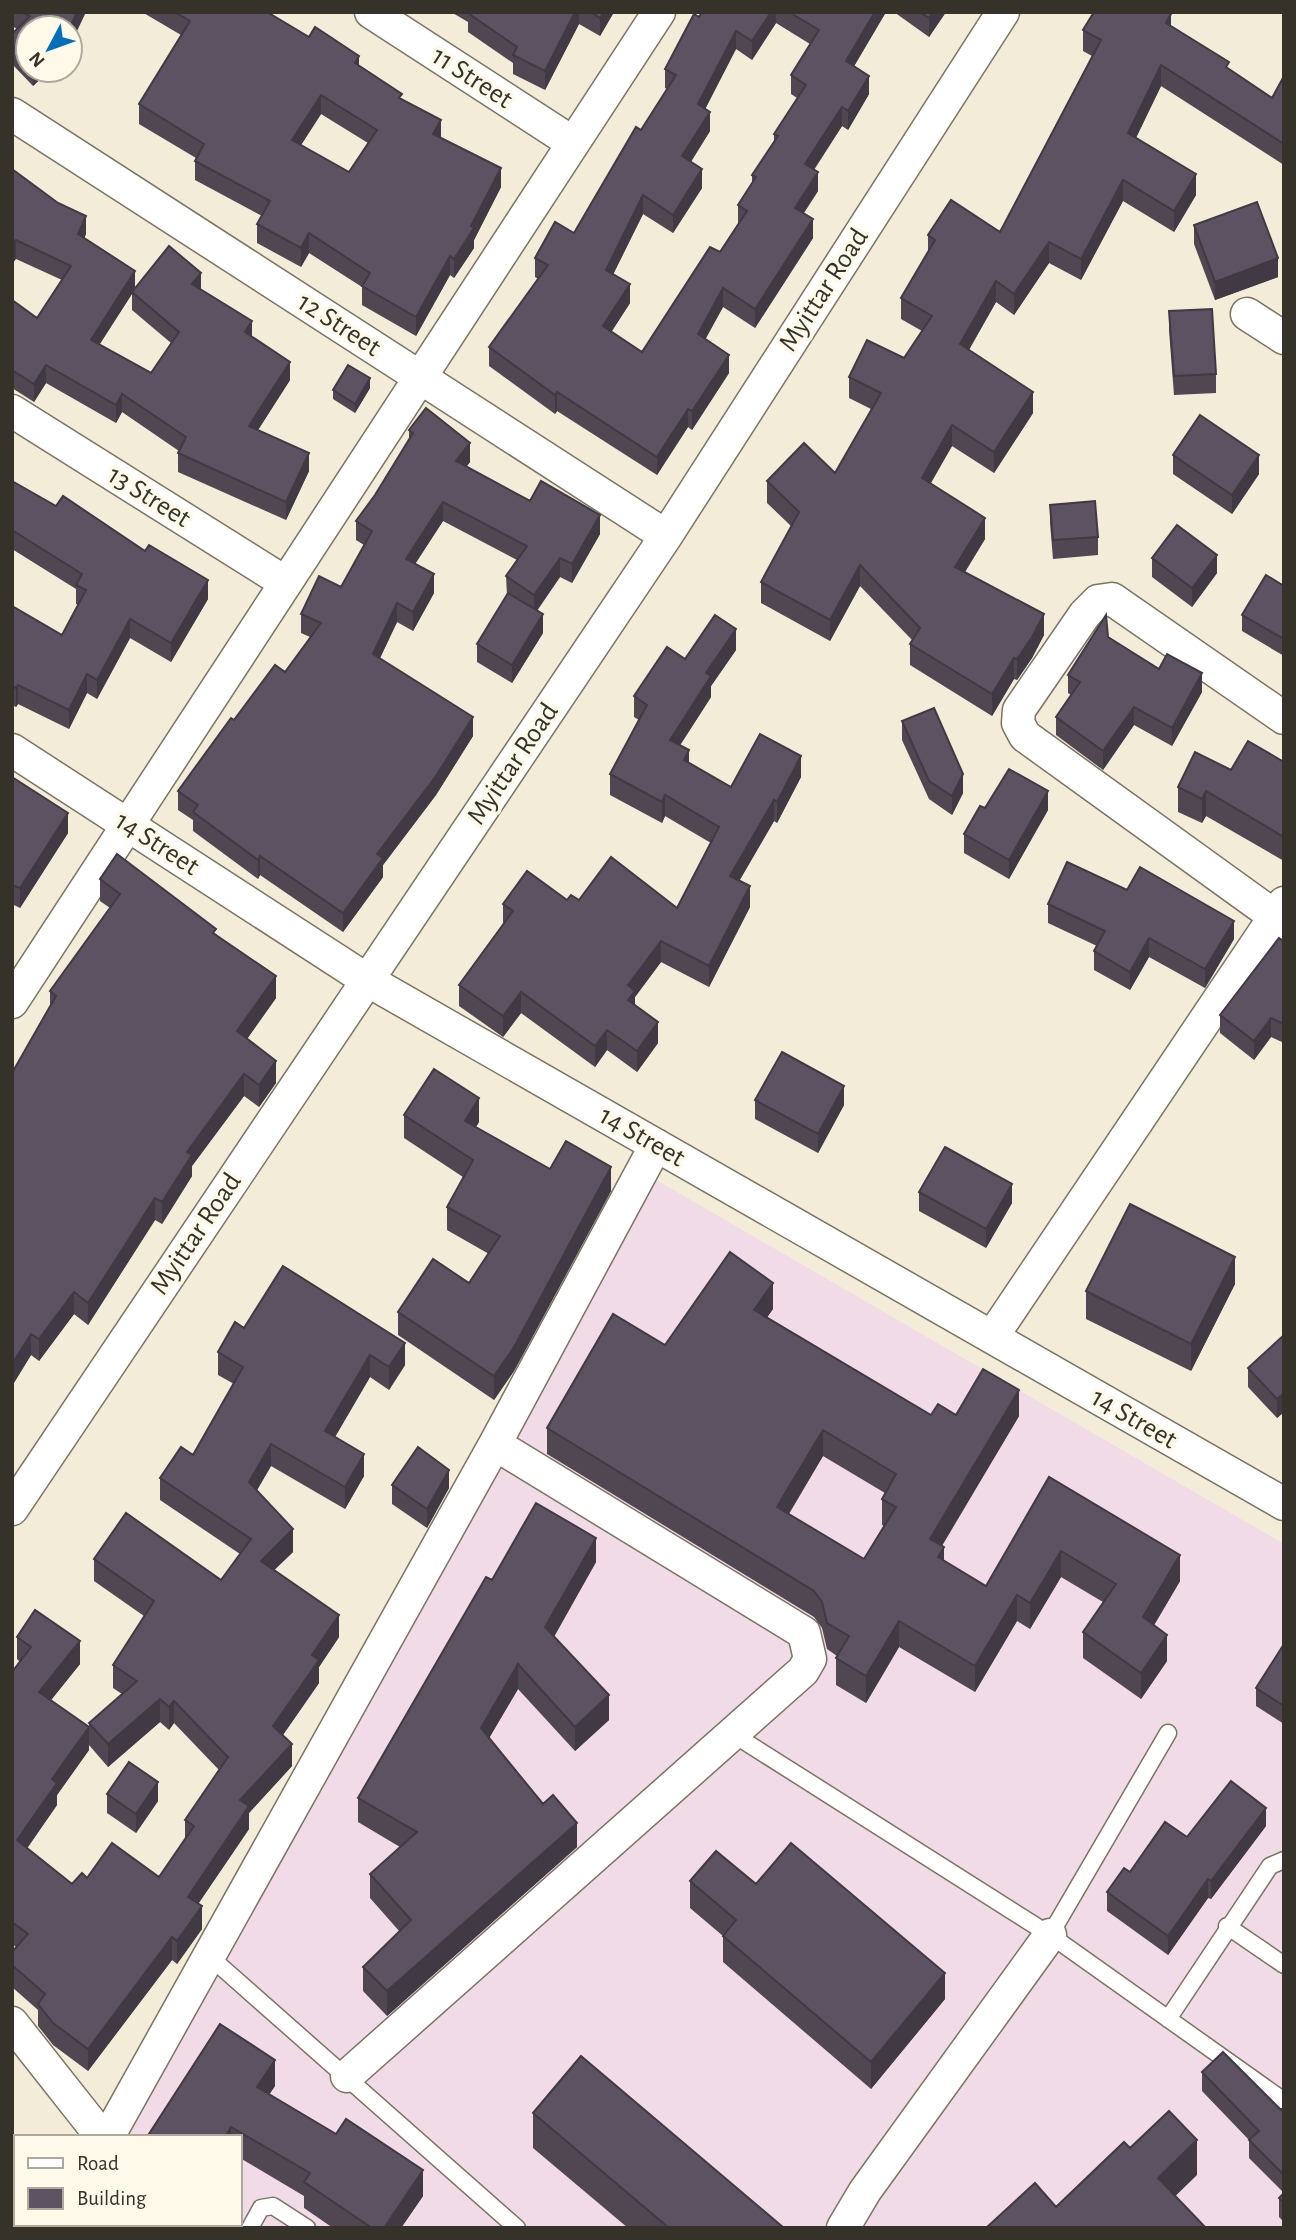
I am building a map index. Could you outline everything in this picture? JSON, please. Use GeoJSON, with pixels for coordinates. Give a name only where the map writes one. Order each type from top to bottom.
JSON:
{"type":"FeatureCollection","features":[{"type":"Feature","properties":{"kind":"street","name":"11 Street"},"geometry":{"type":"LineString","coordinates":[[372,12],[573,143]]}},
{"type":"Feature","properties":{"kind":"street"},"geometry":{"type":"LineString","coordinates":[[12,1002],[659,12]]}},
{"type":"Feature","properties":{"kind":"street","name":"Myittar Road"},"geometry":{"type":"LineString","coordinates":[[12,1509],[666,536],[1003,12]]}},
{"type":"Feature","properties":{"kind":"street","name":"12 Street"},"geometry":{"type":"LineString","coordinates":[[12,114],[666,536]]}},
{"type":"Feature","properties":{"kind":"street"},"geometry":{"type":"LineString","coordinates":[[1247,314],[1284,338]]}},
{"type":"Feature","properties":{"kind":"street","name":"13 Street"},"geometry":{"type":"LineString","coordinates":[[12,411],[286,583]]}},
{"type":"Feature","properties":{"kind":"street"},"geometry":{"type":"LineString","coordinates":[[992,1337],[1281,914],[1025,736],[1018,723],[1019,710],[1085,614],[1098,601],[1112,599],[1284,718]]}},
{"type":"Feature","properties":{"kind":"street","name":"14 Street"},"geometry":{"type":"LineString","coordinates":[[12,750],[367,980],[1284,1504]]}},
{"type":"Feature","properties":{"kind":"street"},"geometry":{"type":"LineString","coordinates":[[109,2135],[495,1444],[656,1145]]}},
{"type":"Feature","properties":{"kind":"street"},"geometry":{"type":"LineString","coordinates":[[347,2076],[803,1671],[810,1659],[804,1633],[495,1444]]}},
{"type":"Feature","properties":{"kind":"street"},"geometry":{"type":"LineString","coordinates":[[843,2228],[865,2191],[1050,1935]]}},
{"type":"Feature","properties":{"kind":"street"},"geometry":{"type":"LineString","coordinates":[[12,2023],[100,2135]]}},
{"type":"Feature","properties":{"kind":"lane"},"geometry":{"type":"LineString","coordinates":[[1050,1935],[1168,1733]]}},
{"type":"Feature","properties":{"kind":"lane"},"geometry":{"type":"LineString","coordinates":[[733,1734],[1050,1935],[1284,2101]]}},
{"type":"Feature","properties":{"kind":"lane"},"geometry":{"type":"LineString","coordinates":[[1168,2019],[1227,1926],[1270,1866],[1284,1860]]}},
{"type":"Feature","properties":{"kind":"lane"},"geometry":{"type":"LineString","coordinates":[[1227,1926],[1284,1965]]}},
{"type":"Feature","properties":{"kind":"lane"},"geometry":{"type":"LineString","coordinates":[[209,1956],[517,2228]]}},
{"type":"Feature","properties":{"kind":"lane"},"geometry":{"type":"LineString","coordinates":[[250,2228],[261,2208],[273,2206],[307,2228]]}},
{"type":"Feature","properties":{"kind":"shaded area"},"geometry":{"type":"Polygon","coordinates":[[[651,1177],[1284,1544],[1284,2228],[73,2228],[242,2226],[242,2135],[124,2135],[651,1177]]]}},
{"type":"Feature","properties":{"kind":"building"},"geometry":{"type":"Polygon","coordinates":[[[22,12],[77,12],[76,14],[22,12]]]}},
{"type":"Feature","properties":{"kind":"building"},"geometry":{"type":"Polygon","coordinates":[[[175,12],[267,12],[309,37],[315,27],[359,56],[355,63],[402,94],[399,98],[441,120],[433,134],[501,168],[471,226],[474,228],[454,259],[450,256],[416,317],[362,286],[370,273],[309,233],[301,248],[257,224],[270,201],[195,161],[204,144],[139,104],[190,21],[175,12]],[[321,95],[292,140],[349,172],[377,130],[321,95]]]}},
{"type":"Feature","properties":{"kind":"building"},"geometry":{"type":"Polygon","coordinates":[[[469,12],[575,12],[545,71],[513,55],[517,47],[469,12]]]}},
{"type":"Feature","properties":{"kind":"building"},"geometry":{"type":"Polygon","coordinates":[[[591,12],[604,12],[600,18],[591,12]]]}},
{"type":"Feature","properties":{"kind":"building"},"geometry":{"type":"Polygon","coordinates":[[[702,12],[771,12],[752,41],[736,31],[698,104],[710,112],[682,156],[702,169],[673,215],[643,195],[606,270],[630,284],[603,326],[642,352],[710,247],[720,252],[747,211],[738,205],[756,177],[752,175],[778,136],[774,134],[806,85],[791,75],[819,30],[789,12],[875,12],[846,61],[869,76],[848,111],[842,107],[805,164],[818,172],[795,208],[813,219],[755,309],[723,288],[698,334],[729,355],[692,411],[688,409],[657,457],[557,392],[555,395],[489,347],[548,265],[535,258],[555,222],[574,233],[636,127],[641,130],[676,75],[665,69],[694,14],[699,17],[702,12]]]}},
{"type":"Feature","properties":{"kind":"building"},"geometry":{"type":"Polygon","coordinates":[[[920,12],[933,12],[929,18],[920,12]]]}},
{"type":"Feature","properties":{"kind":"building"},"geometry":{"type":"Polygon","coordinates":[[[1094,12],[1168,12],[1171,14],[1166,23],[1229,62],[1226,67],[1272,98],[1284,76],[1284,144],[1161,65],[1128,133],[1196,174],[1174,211],[1123,180],[1081,259],[1049,242],[1014,294],[996,281],[960,344],[1033,392],[994,452],[952,425],[922,478],[985,518],[955,567],[1044,614],[1032,637],[1017,659],[1014,658],[992,694],[910,644],[920,628],[860,565],[830,620],[761,582],[799,512],[767,481],[804,443],[835,473],[881,393],[849,377],[867,340],[904,358],[932,316],[901,298],[935,240],[928,235],[951,200],[1000,232],[1101,40],[1083,30],[1094,12]]]}},
{"type":"Feature","properties":{"kind":"building"},"geometry":{"type":"Polygon","coordinates":[[[12,169],[58,203],[86,216],[78,234],[135,271],[91,340],[151,373],[179,332],[132,292],[169,246],[201,273],[192,284],[252,321],[245,332],[290,362],[249,426],[309,453],[286,502],[178,453],[186,437],[122,394],[116,405],[46,365],[34,384],[12,370],[12,300],[37,318],[71,266],[16,240],[12,245],[12,169]]]}},
{"type":"Feature","properties":{"kind":"building"},"geometry":{"type":"Polygon","coordinates":[[[1257,202],[1278,258],[1215,282],[1194,225],[1257,202]]]}},
{"type":"Feature","properties":{"kind":"building"},"geometry":{"type":"Polygon","coordinates":[[[1212,309],[1216,374],[1174,376],[1169,311],[1212,309]]]}},
{"type":"Feature","properties":{"kind":"building"},"geometry":{"type":"Polygon","coordinates":[[[348,365],[370,378],[355,404],[333,390],[348,365]]]}},
{"type":"Feature","properties":{"kind":"building"},"geometry":{"type":"Polygon","coordinates":[[[426,408],[470,443],[456,461],[530,501],[541,481],[600,515],[572,564],[560,558],[534,595],[506,576],[527,546],[443,502],[406,559],[434,574],[413,612],[397,603],[373,654],[473,717],[436,776],[377,854],[383,858],[343,913],[260,856],[258,860],[193,812],[198,805],[178,791],[231,718],[234,720],[275,665],[285,672],[321,623],[301,614],[319,576],[341,587],[372,531],[356,521],[413,433],[409,430],[426,408]]]}},
{"type":"Feature","properties":{"kind":"building"},"geometry":{"type":"Polygon","coordinates":[[[1200,415],[1259,455],[1232,495],[1173,455],[1200,415]]]}},
{"type":"Feature","properties":{"kind":"building"},"geometry":{"type":"Polygon","coordinates":[[[12,481],[56,506],[63,496],[145,551],[149,545],[208,580],[171,643],[130,619],[97,680],[87,674],[69,710],[18,685],[16,688],[12,686],[12,606],[62,635],[86,590],[76,585],[82,574],[12,530],[12,481]]]}},
{"type":"Feature","properties":{"kind":"building"},"geometry":{"type":"Polygon","coordinates":[[[1095,501],[1098,537],[1053,540],[1050,505],[1095,501]]]}},
{"type":"Feature","properties":{"kind":"building"},"geometry":{"type":"Polygon","coordinates":[[[1177,525],[1217,555],[1192,588],[1152,558],[1177,525]]]}},
{"type":"Feature","properties":{"kind":"building"},"geometry":{"type":"Polygon","coordinates":[[[1266,575],[1284,586],[1284,639],[1242,615],[1266,575]]]}},
{"type":"Feature","properties":{"kind":"building"},"geometry":{"type":"Polygon","coordinates":[[[508,593],[543,614],[512,665],[477,644],[508,593]]]}},
{"type":"Feature","properties":{"kind":"building"},"geometry":{"type":"Polygon","coordinates":[[[715,615],[736,629],[706,673],[711,676],[670,740],[689,750],[684,760],[731,787],[760,734],[801,756],[777,802],[774,800],[730,876],[750,886],[709,966],[661,941],[628,985],[635,991],[628,1000],[658,1022],[637,1051],[607,1030],[595,1046],[521,992],[503,1016],[459,985],[513,911],[503,904],[527,871],[567,900],[571,895],[579,900],[611,857],[677,908],[719,827],[665,795],[662,802],[610,774],[647,705],[634,696],[667,647],[685,659],[715,615]]]}},
{"type":"Feature","properties":{"kind":"building"},"geometry":{"type":"Polygon","coordinates":[[[1106,615],[1108,637],[1159,669],[1167,654],[1202,673],[1172,728],[1134,707],[1103,751],[1056,717],[1080,682],[1068,675],[1106,615]]]}},
{"type":"Feature","properties":{"kind":"building"},"geometry":{"type":"Polygon","coordinates":[[[934,708],[963,774],[952,796],[929,781],[902,721],[934,708]]]}},
{"type":"Feature","properties":{"kind":"building"},"geometry":{"type":"Polygon","coordinates":[[[1248,741],[1284,762],[1284,837],[1206,791],[1202,799],[1178,787],[1195,752],[1231,770],[1248,741]]]}},
{"type":"Feature","properties":{"kind":"building"},"geometry":{"type":"Polygon","coordinates":[[[1009,769],[1048,791],[1009,860],[964,834],[980,806],[985,808],[1009,769]]]}},
{"type":"Feature","properties":{"kind":"building"},"geometry":{"type":"Polygon","coordinates":[[[12,777],[68,813],[20,888],[12,885],[12,777]]]}},
{"type":"Feature","properties":{"kind":"building"},"geometry":{"type":"Polygon","coordinates":[[[117,854],[216,929],[213,933],[276,976],[237,1031],[276,1061],[259,1085],[244,1074],[187,1152],[192,1155],[162,1202],[155,1198],[88,1303],[74,1292],[39,1339],[31,1334],[12,1364],[12,1073],[56,996],[50,991],[120,894],[100,879],[117,854]]]}},
{"type":"Feature","properties":{"kind":"building"},"geometry":{"type":"Polygon","coordinates":[[[1067,862],[1127,890],[1140,867],[1234,921],[1205,969],[1149,938],[1130,972],[1094,951],[1105,931],[1048,904],[1067,862]]]}},
{"type":"Feature","properties":{"kind":"building"},"geometry":{"type":"Polygon","coordinates":[[[1279,938],[1284,942],[1284,1024],[1271,1018],[1254,1041],[1220,1015],[1279,938]]]}},
{"type":"Feature","properties":{"kind":"building"},"geometry":{"type":"Polygon","coordinates":[[[782,1052],[844,1086],[818,1134],[755,1100],[782,1052]]]}},
{"type":"Feature","properties":{"kind":"building"},"geometry":{"type":"Polygon","coordinates":[[[434,1069],[479,1098],[465,1121],[550,1169],[566,1141],[611,1167],[514,1347],[494,1376],[398,1312],[433,1259],[469,1283],[500,1236],[447,1207],[473,1160],[404,1115],[434,1069]]]}},
{"type":"Feature","properties":{"kind":"building"},"geometry":{"type":"Polygon","coordinates":[[[945,1147],[1012,1184],[986,1229],[919,1192],[945,1147]]]}},
{"type":"Feature","properties":{"kind":"building"},"geometry":{"type":"Polygon","coordinates":[[[1130,1204],[1235,1257],[1191,1344],[1086,1291],[1130,1204]]]}},
{"type":"Feature","properties":{"kind":"building"},"geometry":{"type":"Polygon","coordinates":[[[730,1252],[773,1283],[754,1310],[931,1415],[938,1404],[956,1415],[983,1369],[1019,1390],[930,1539],[944,1547],[938,1557],[986,1586],[1049,1477],[1180,1555],[1143,1617],[1167,1635],[1141,1673],[1083,1632],[1116,1584],[1061,1551],[1030,1603],[1017,1595],[975,1666],[899,1621],[866,1676],[836,1658],[849,1636],[827,1623],[822,1602],[814,1591],[547,1428],[613,1314],[665,1345],[730,1252]],[[823,1430],[777,1507],[864,1559],[896,1507],[882,1499],[896,1474],[823,1430]]]}},
{"type":"Feature","properties":{"kind":"building"},"geometry":{"type":"Polygon","coordinates":[[[283,1266],[405,1343],[389,1367],[370,1355],[325,1431],[364,1454],[345,1487],[271,1444],[249,1482],[293,1529],[261,1561],[339,1615],[312,1655],[319,1660],[273,1726],[292,1744],[240,1800],[249,1806],[188,1897],[202,1906],[177,1941],[172,1937],[88,2049],[53,2023],[38,2004],[45,1994],[12,1965],[12,1952],[28,1934],[12,1922],[12,1672],[31,1647],[17,1637],[35,1610],[80,1641],[39,1692],[89,1727],[52,1779],[57,1783],[17,1840],[72,1884],[82,1873],[87,1878],[112,1843],[159,1877],[194,1826],[185,1820],[228,1757],[174,1701],[169,1707],[160,1699],[108,1744],[89,1723],[137,1681],[113,1665],[154,1601],[94,1559],[126,1513],[221,1580],[251,1539],[160,1478],[181,1447],[193,1455],[243,1367],[218,1352],[235,1322],[244,1328],[283,1266]]]}},
{"type":"Feature","properties":{"kind":"building"},"geometry":{"type":"Polygon","coordinates":[[[1284,1335],[1284,1393],[1277,1399],[1248,1368],[1284,1335]]]}},
{"type":"Feature","properties":{"kind":"building"},"geometry":{"type":"Polygon","coordinates":[[[418,1447],[449,1470],[427,1509],[392,1485],[418,1447]]]}},
{"type":"Feature","properties":{"kind":"building"},"geometry":{"type":"Polygon","coordinates":[[[536,1503],[596,1538],[545,1627],[609,1695],[575,1727],[518,1664],[481,1728],[543,1804],[553,1795],[577,1823],[387,1991],[363,1967],[411,1920],[370,1874],[417,1832],[358,1798],[486,1577],[492,1580],[536,1503]]]}},
{"type":"Feature","properties":{"kind":"building"},"geometry":{"type":"Polygon","coordinates":[[[1284,1644],[1284,1706],[1256,1688],[1284,1644]]]}},
{"type":"Feature","properties":{"kind":"building"},"geometry":{"type":"Polygon","coordinates":[[[129,1762],[158,1782],[136,1814],[107,1794],[129,1762]]]}},
{"type":"Feature","properties":{"kind":"building"},"geometry":{"type":"Polygon","coordinates":[[[1231,1781],[1266,1808],[1211,1881],[1208,1879],[1168,1936],[1107,1892],[1124,1868],[1130,1872],[1165,1822],[1187,1837],[1231,1781]]]}},
{"type":"Feature","properties":{"kind":"building"},"geometry":{"type":"Polygon","coordinates":[[[791,1843],[945,1973],[871,2062],[723,1936],[736,1920],[690,1881],[716,1851],[756,1884],[791,1843]]]}},
{"type":"Feature","properties":{"kind":"building"},"geometry":{"type":"Polygon","coordinates":[[[220,2024],[275,2060],[257,2087],[336,2134],[346,2119],[423,2170],[384,2228],[372,2228],[304,2182],[310,2173],[231,2127],[226,2135],[148,2135],[220,2024]]]}},
{"type":"Feature","properties":{"kind":"building"},"geometry":{"type":"Polygon","coordinates":[[[1223,2052],[1281,2110],[1284,2107],[1284,2175],[1249,2140],[1259,2131],[1202,2072],[1223,2052]]]}},
{"type":"Feature","properties":{"kind":"building"},"geometry":{"type":"Polygon","coordinates":[[[581,2056],[784,2228],[669,2228],[533,2113],[581,2056]]]}},
{"type":"Feature","properties":{"kind":"building"},"geometry":{"type":"Polygon","coordinates":[[[1169,2111],[1197,2140],[1158,2178],[1206,2228],[986,2228],[1035,2183],[1056,2207],[1124,2142],[1130,2148],[1169,2111]]]}},
{"type":"Feature","properties":{"kind":"building"},"geometry":{"type":"Polygon","coordinates":[[[112,2226],[155,2226],[154,2228],[112,2226]]]}}]}
